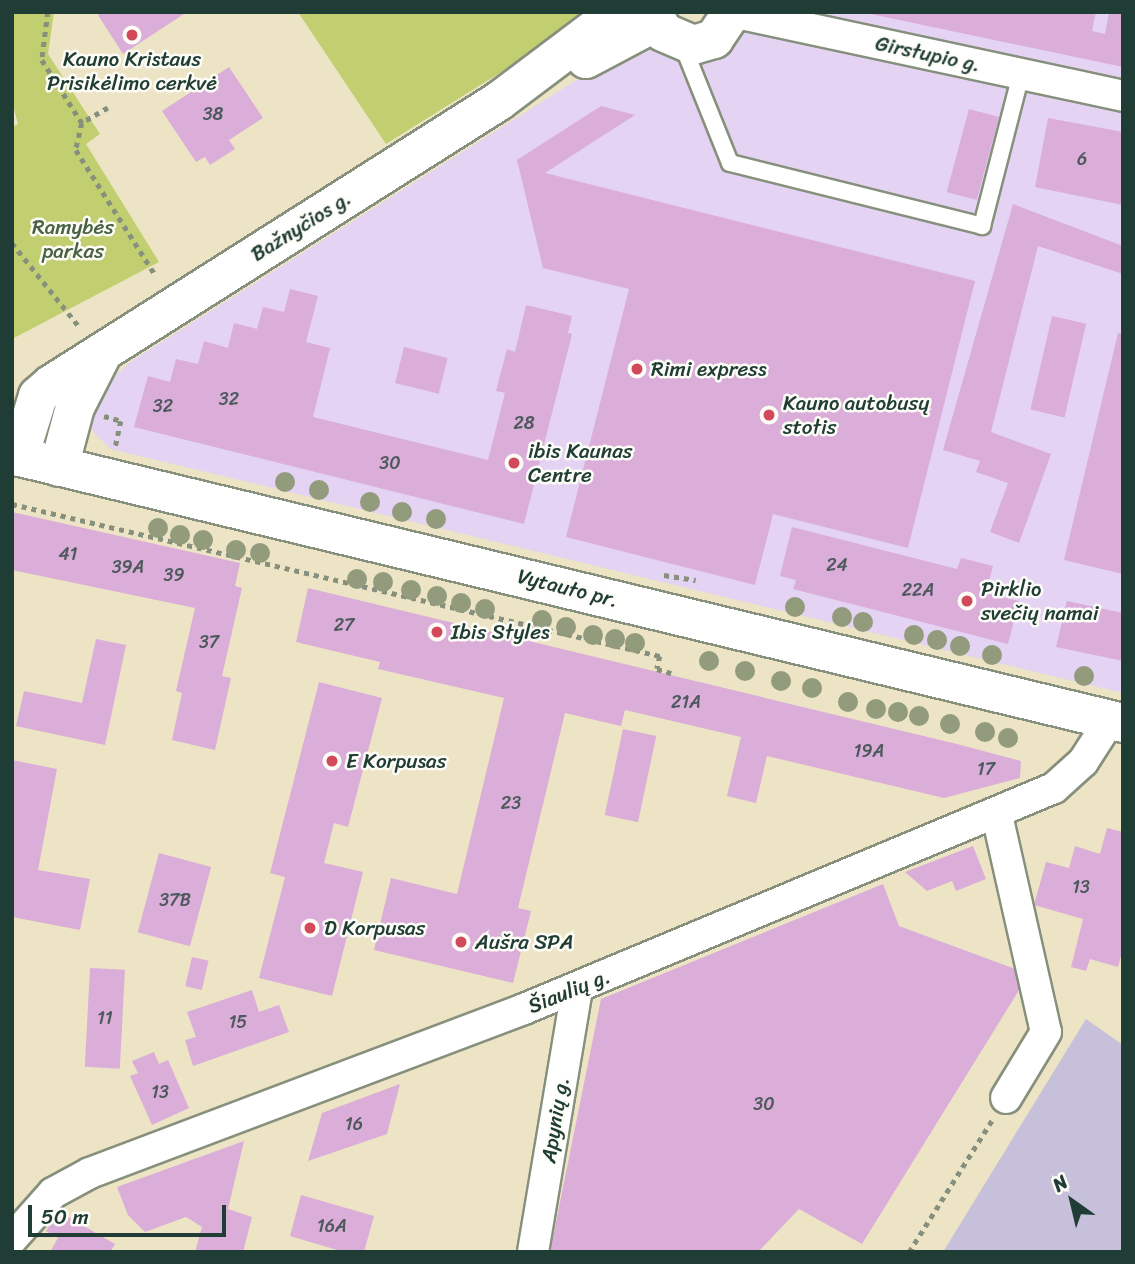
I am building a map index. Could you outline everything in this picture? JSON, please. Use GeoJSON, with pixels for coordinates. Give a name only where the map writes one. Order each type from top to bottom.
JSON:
{"type":"FeatureCollection","features":[{"type":"Feature","properties":{"kind":"street","name":"Bažnyčios g."},"geometry":{"type":"LineString","coordinates":[[499,101],[579,37],[617,12]]}},
{"type":"Feature","properties":{"kind":"street","name":"Bažnyčios g."},"geometry":{"type":"LineString","coordinates":[[15,456],[38,396],[90,338],[499,101],[664,26],[714,39],[732,12]]}},
{"type":"Feature","properties":{"kind":"street","name":"Girstupio g."},"geometry":{"type":"LineString","coordinates":[[732,12],[1123,96]]}},
{"type":"Feature","properties":{"kind":"street"},"geometry":{"type":"LineString","coordinates":[[59,467],[90,338]]}},
{"type":"Feature","properties":{"kind":"street","name":"Vytauto pr."},"geometry":{"type":"LineString","coordinates":[[15,456],[1117,721]]}},
{"type":"Feature","properties":{"kind":"street","name":"Šiaulių g."},"geometry":{"type":"LineString","coordinates":[[12,1239],[53,1193],[90,1173],[577,988],[997,815],[1054,788],[1083,762],[1117,721]]}},
{"type":"Feature","properties":{"kind":"street"},"geometry":{"type":"LineString","coordinates":[[997,815],[1046,1032],[1006,1098]]}},
{"type":"Feature","properties":{"kind":"street","name":"Apynių g."},"geometry":{"type":"LineString","coordinates":[[533,1252],[577,988]]}},
{"type":"Feature","properties":{"kind":"lane"},"geometry":{"type":"LineString","coordinates":[[664,26],[730,163],[982,226],[1021,74]]}},
{"type":"Feature","properties":{"kind":"path"},"geometry":{"type":"LineString","coordinates":[[48,12],[42,60],[82,123],[76,150],[156,276]]}},
{"type":"Feature","properties":{"kind":"path"},"geometry":{"type":"LineString","coordinates":[[82,123],[108,107]]}},
{"type":"Feature","properties":{"kind":"path"},"geometry":{"type":"LineString","coordinates":[[12,243],[90,338]]}},
{"type":"Feature","properties":{"kind":"path"},"geometry":{"type":"LineString","coordinates":[[12,504],[660,656],[657,669],[671,673]]}},
{"type":"Feature","properties":{"kind":"path"},"geometry":{"type":"LineString","coordinates":[[664,575],[696,580]]}},
{"type":"Feature","properties":{"kind":"path"},"geometry":{"type":"LineString","coordinates":[[909,1252],[1006,1098]]}},
{"type":"Feature","properties":{"kind":"shaded area"},"geometry":{"type":"Polygon","coordinates":[[[742,12],[1123,12],[1123,693],[111,449],[93,432],[90,419],[100,390],[130,362],[635,43],[742,12]]]}},
{"type":"Feature","properties":{"kind":"shaded area"},"geometry":{"type":"Polygon","coordinates":[[[1086,1019],[1123,1045],[1123,1252],[943,1252],[1086,1019]]]}},
{"type":"Feature","properties":{"kind":"green space","name":"Ramybės parkas"},"geometry":{"type":"Polygon","coordinates":[[[12,12],[54,12],[48,54],[100,134],[86,144],[159,262],[12,339],[12,127],[18,124],[12,101],[12,12]]]}},
{"type":"Feature","properties":{"kind":"green space"},"geometry":{"type":"Polygon","coordinates":[[[298,12],[597,12],[386,144],[298,12]]]}},
{"type":"Feature","properties":{"kind":"building","name":"Kauno Kristaus Prisikėlimo cerkvė"},"geometry":{"type":"Polygon","coordinates":[[[103,12],[187,12],[123,54],[98,15],[103,12]]]}},
{"type":"Feature","properties":{"kind":"building"},"geometry":{"type":"Polygon","coordinates":[[[1096,12],[1092,31],[1105,34],[1109,12],[1123,12],[1123,67],[866,13],[1096,12]]]}},
{"type":"Feature","properties":{"kind":"building"},"geometry":{"type":"Polygon","coordinates":[[[229,67],[263,118],[229,140],[235,149],[210,165],[205,157],[196,162],[162,111],[229,67]]]}},
{"type":"Feature","properties":{"kind":"building","name":"Kauno autobusų stotis"},"geometry":{"type":"Polygon","coordinates":[[[601,106],[635,115],[545,173],[975,281],[908,548],[773,514],[755,585],[566,537],[629,289],[543,268],[517,160],[601,106]]]}},
{"type":"Feature","properties":{"kind":"building"},"geometry":{"type":"Polygon","coordinates":[[[969,109],[999,117],[977,200],[947,192],[969,109]]]}},
{"type":"Feature","properties":{"kind":"building"},"geometry":{"type":"Polygon","coordinates":[[[1048,118],[1123,132],[1123,205],[1035,187],[1048,118]]]}},
{"type":"Feature","properties":{"kind":"building"},"geometry":{"type":"Polygon","coordinates":[[[1013,204],[1123,246],[1123,274],[1038,246],[991,432],[1051,454],[1019,543],[990,532],[1008,483],[976,472],[980,461],[943,450],[1013,204]]]}},
{"type":"Feature","properties":{"kind":"building"},"geometry":{"type":"Polygon","coordinates":[[[290,289],[318,296],[306,342],[330,348],[313,417],[488,460],[505,393],[496,391],[507,349],[515,352],[526,305],[572,316],[568,333],[572,334],[524,524],[134,427],[148,376],[170,382],[176,359],[198,364],[204,341],[228,348],[234,323],[257,329],[263,307],[284,312],[290,289]]]}},
{"type":"Feature","properties":{"kind":"building"},"geometry":{"type":"Polygon","coordinates":[[[1052,316],[1086,324],[1065,417],[1030,410],[1052,316]]]}},
{"type":"Feature","properties":{"kind":"building"},"geometry":{"type":"Polygon","coordinates":[[[1118,333],[1123,334],[1123,574],[1064,560],[1118,333]]]}},
{"type":"Feature","properties":{"kind":"building"},"geometry":{"type":"Polygon","coordinates":[[[404,347],[448,358],[439,394],[395,383],[404,347]]]}},
{"type":"Feature","properties":{"kind":"building"},"geometry":{"type":"Polygon","coordinates":[[[12,512],[240,563],[235,586],[242,588],[222,676],[231,678],[215,750],[172,740],[182,693],[176,691],[195,608],[12,570],[12,512]]]}},
{"type":"Feature","properties":{"kind":"building"},"geometry":{"type":"Polygon","coordinates":[[[792,527],[957,569],[961,558],[993,566],[986,593],[1019,601],[1008,644],[793,589],[796,580],[780,576],[792,527]]]}},
{"type":"Feature","properties":{"kind":"building"},"geometry":{"type":"Polygon","coordinates":[[[308,588],[1021,761],[1020,778],[944,798],[767,756],[756,803],[727,796],[741,737],[625,710],[621,726],[565,713],[518,908],[531,911],[513,983],[374,950],[391,878],[457,894],[504,698],[378,669],[380,662],[296,642],[308,588]]]}},
{"type":"Feature","properties":{"kind":"building"},"geometry":{"type":"Polygon","coordinates":[[[1067,601],[1123,613],[1123,661],[1056,647],[1067,601]]]}},
{"type":"Feature","properties":{"kind":"building"},"geometry":{"type":"Polygon","coordinates":[[[96,639],[126,645],[105,745],[16,726],[24,691],[82,703],[96,639]]]}},
{"type":"Feature","properties":{"kind":"building"},"geometry":{"type":"Polygon","coordinates":[[[319,682],[382,698],[348,827],[334,823],[324,863],[363,872],[332,996],[259,978],[285,877],[270,873],[319,682]]]}},
{"type":"Feature","properties":{"kind":"building"},"geometry":{"type":"Polygon","coordinates":[[[623,729],[656,736],[638,822],[605,815],[623,729]]]}},
{"type":"Feature","properties":{"kind":"building"},"geometry":{"type":"Polygon","coordinates":[[[12,760],[57,769],[38,870],[90,879],[80,930],[12,917],[12,760]]]}},
{"type":"Feature","properties":{"kind":"building"},"geometry":{"type":"Polygon","coordinates":[[[1107,828],[1123,832],[1123,949],[1118,967],[1090,959],[1086,971],[1071,967],[1083,919],[1034,905],[1046,862],[1069,868],[1075,846],[1100,854],[1107,828]]]}},
{"type":"Feature","properties":{"kind":"building"},"geometry":{"type":"Polygon","coordinates":[[[973,846],[986,879],[956,891],[952,881],[927,891],[905,872],[973,846]]]}},
{"type":"Feature","properties":{"kind":"building"},"geometry":{"type":"Polygon","coordinates":[[[159,853],[211,867],[190,946],[138,932],[159,853]]]}},
{"type":"Feature","properties":{"kind":"building"},"geometry":{"type":"Polygon","coordinates":[[[883,884],[899,926],[1029,974],[862,1244],[799,1209],[758,1252],[550,1252],[601,999],[883,884]]]}},
{"type":"Feature","properties":{"kind":"building"},"geometry":{"type":"Polygon","coordinates":[[[192,957],[209,961],[202,990],[185,986],[192,957]]]}},
{"type":"Feature","properties":{"kind":"building"},"geometry":{"type":"Polygon","coordinates":[[[90,968],[125,970],[120,1069],[85,1067],[90,968]]]}},
{"type":"Feature","properties":{"kind":"building"},"geometry":{"type":"Polygon","coordinates":[[[252,990],[259,1012],[279,1005],[289,1032],[193,1066],[185,1040],[196,1037],[187,1012],[252,990]]]}},
{"type":"Feature","properties":{"kind":"building"},"geometry":{"type":"Polygon","coordinates":[[[154,1052],[159,1064],[168,1060],[189,1108],[152,1125],[130,1076],[138,1073],[132,1061],[154,1052]]]}},
{"type":"Feature","properties":{"kind":"building"},"geometry":{"type":"Polygon","coordinates":[[[400,1084],[387,1134],[308,1161],[322,1113],[400,1084]]]}},
{"type":"Feature","properties":{"kind":"building"},"geometry":{"type":"Polygon","coordinates":[[[244,1141],[228,1209],[252,1217],[243,1252],[195,1252],[202,1227],[186,1217],[145,1232],[128,1215],[117,1187],[244,1141]]]}},
{"type":"Feature","properties":{"kind":"building"},"geometry":{"type":"Polygon","coordinates":[[[301,1195],[374,1216],[364,1252],[344,1252],[290,1236],[301,1195]]]}},
{"type":"Feature","properties":{"kind":"building"},"geometry":{"type":"Polygon","coordinates":[[[58,1211],[115,1244],[110,1252],[50,1252],[58,1238],[46,1231],[58,1211]]]}},
{"type":"Feature","properties":{"kind":"place","name":"Kauno Kristaus Prisikėlimo cerkvė"},"geometry":{"type":"Point","coordinates":[132,35]}},
{"type":"Feature","properties":{"kind":"place","name":"Rimi express"},"geometry":{"type":"Point","coordinates":[637,369]}},
{"type":"Feature","properties":{"kind":"place","name":"Kauno autobusų stotis"},"geometry":{"type":"Point","coordinates":[769,415]}},
{"type":"Feature","properties":{"kind":"place","name":"ibis Kaunas Centre"},"geometry":{"type":"Point","coordinates":[514,463]}},
{"type":"Feature","properties":{"kind":"place","name":"Pirklio svečių namai"},"geometry":{"type":"Point","coordinates":[967,601]}},
{"type":"Feature","properties":{"kind":"place","name":"Ibis Styles"},"geometry":{"type":"Point","coordinates":[437,632]}},
{"type":"Feature","properties":{"kind":"place","name":"E Korpusas"},"geometry":{"type":"Point","coordinates":[332,761]}},
{"type":"Feature","properties":{"kind":"place","name":"D Korpusas"},"geometry":{"type":"Point","coordinates":[310,928]}},
{"type":"Feature","properties":{"kind":"place","name":"Aušra SPA"},"geometry":{"type":"Point","coordinates":[461,942]}}]}
